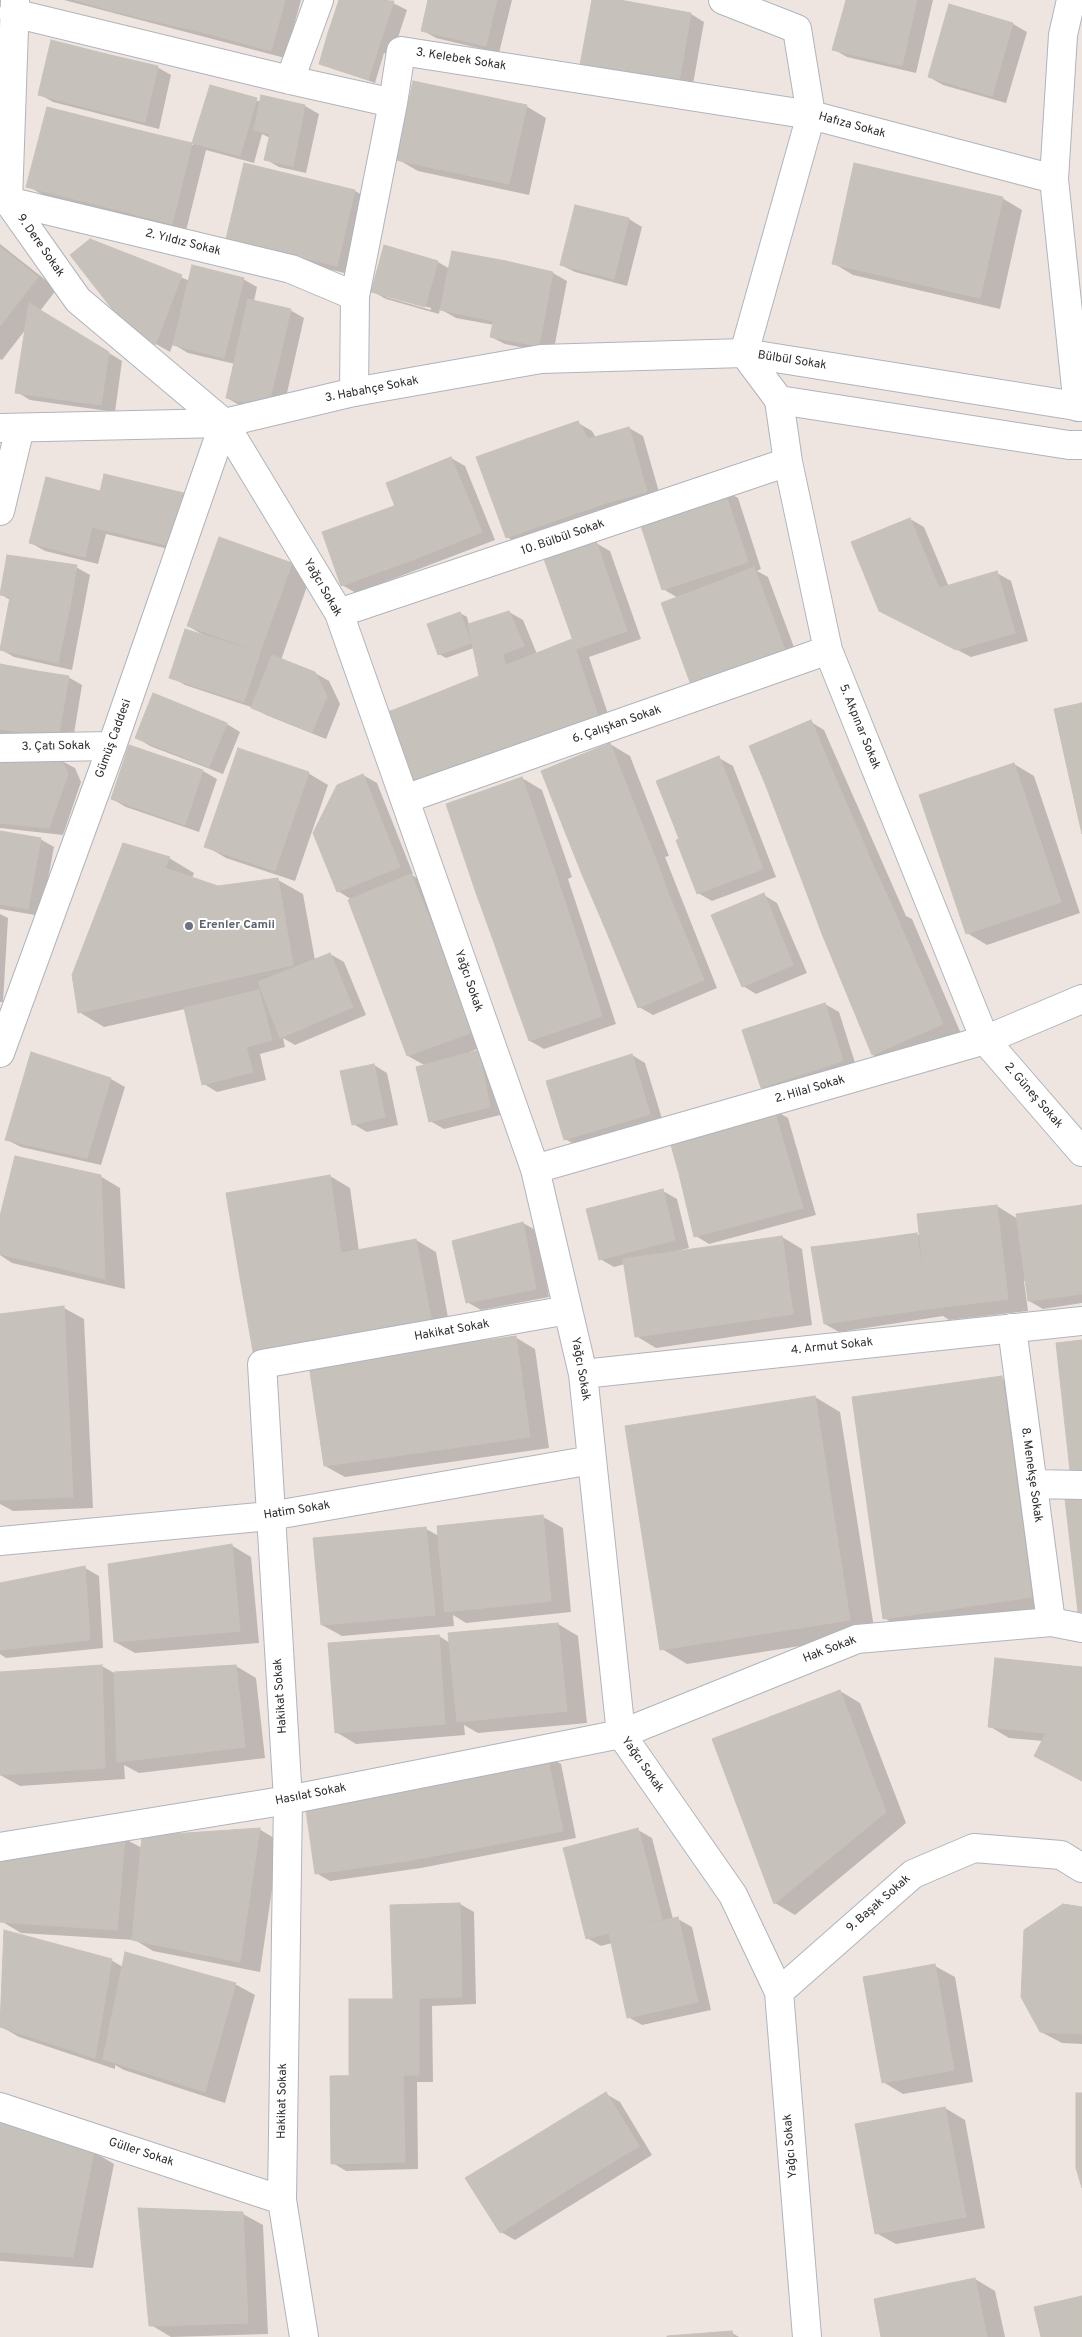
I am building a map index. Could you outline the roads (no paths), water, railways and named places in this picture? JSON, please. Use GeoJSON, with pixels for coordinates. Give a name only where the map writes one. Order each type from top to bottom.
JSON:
{"type":"FeatureCollection","features":[{"type":"Feature","properties":{"kind":"street"},"geometry":{"type":"LineString","coordinates":[[290,80],[319,0]]}},
{"type":"Feature","properties":{"kind":"street","name":"Hafıza Sokak"},"geometry":{"type":"LineString","coordinates":[[723,0],[797,29],[811,115],[1054,179]]}},
{"type":"Feature","properties":{"kind":"street"},"geometry":{"type":"LineString","coordinates":[[1071,0],[1063,35],[1054,179],[1080,407]]}},
{"type":"Feature","properties":{"kind":"street"},"geometry":{"type":"LineString","coordinates":[[8,200],[14,6],[290,80],[393,103],[355,296],[354,392]]}},
{"type":"Feature","properties":{"kind":"street","name":"3. Kelebek Sokak"},"geometry":{"type":"LineString","coordinates":[[393,103],[400,51],[811,115]]}},
{"type":"Feature","properties":{"kind":"street"},"geometry":{"type":"LineString","coordinates":[[744,353],[811,115]]}},
{"type":"Feature","properties":{"kind":"street","name":"2. Yıldız Sokak"},"geometry":{"type":"LineString","coordinates":[[8,200],[291,270],[355,296]]}},
{"type":"Feature","properties":{"kind":"street","name":"9. Dere Sokak"},"geometry":{"type":"LineString","coordinates":[[8,200],[78,300],[224,423]]}},
{"type":"Feature","properties":{"kind":"street","name":"3. Habahçe Sokak"},"geometry":{"type":"LineString","coordinates":[[10,428],[224,423],[354,392],[540,359],[744,353]]}},
{"type":"Feature","properties":{"kind":"street","name":"Bülbül Sokak"},"geometry":{"type":"LineString","coordinates":[[744,353],[778,400]]}},
{"type":"Feature","properties":{"kind":"street","name":"Bülbül Sokak"},"geometry":{"type":"LineString","coordinates":[[744,353],[1080,407]]}},
{"type":"Feature","properties":{"kind":"street"},"geometry":{"type":"LineString","coordinates":[[778,400],[1069,445],[1082,445]]}},
{"type":"Feature","properties":{"kind":"street","name":"5. Akpınar Sokak"},"geometry":{"type":"LineString","coordinates":[[778,400],[788,462],[828,650],[984,1040]]}},
{"type":"Feature","properties":{"kind":"street","name":"Yağcı Sokak"},"geometry":{"type":"LineString","coordinates":[[224,423],[339,613],[534,1169],[583,1374],[620,1734],[733,1895],[779,1992],[807,2337]]}},
{"type":"Feature","properties":{"kind":"street","name":"Gümüş Caddesi"},"geometry":{"type":"LineString","coordinates":[[0,1053],[112,746],[224,423]]}},
{"type":"Feature","properties":{"kind":"street"},"geometry":{"type":"LineString","coordinates":[[0,511],[10,428]]}},
{"type":"Feature","properties":{"kind":"street","name":"10. Bülbül Sokak"},"geometry":{"type":"LineString","coordinates":[[339,613],[788,462]]}},
{"type":"Feature","properties":{"kind":"street","name":"6. Çalışkan Sokak"},"geometry":{"type":"LineString","coordinates":[[405,799],[828,650]]}},
{"type":"Feature","properties":{"kind":"street","name":"3. Çatı Sokak"},"geometry":{"type":"LineString","coordinates":[[0,748],[112,746]]}},
{"type":"Feature","properties":{"kind":"street","name":"2. Hilal Sokak"},"geometry":{"type":"LineString","coordinates":[[534,1169],[984,1040],[1082,999]]}},
{"type":"Feature","properties":{"kind":"street","name":"2. Güneş Sokak"},"geometry":{"type":"LineString","coordinates":[[984,1040],[1082,1152]]}},
{"type":"Feature","properties":{"kind":"street","name":"Hakikat Sokak"},"geometry":{"type":"LineString","coordinates":[[304,2337],[282,2200],[288,1800],[262,1364],[568,1310]]}},
{"type":"Feature","properties":{"kind":"street","name":"4. Armut Sokak"},"geometry":{"type":"LineString","coordinates":[[583,1374],[1082,1321]]}},
{"type":"Feature","properties":{"kind":"street","name":"8. Menekşe Sokak"},"geometry":{"type":"LineString","coordinates":[[1012,1328],[1051,1622]]}},
{"type":"Feature","properties":{"kind":"street","name":"Hatim Sokak"},"geometry":{"type":"LineString","coordinates":[[0,1541],[270,1516],[592,1460]]}},
{"type":"Feature","properties":{"kind":"street"},"geometry":{"type":"LineString","coordinates":[[1033,1484],[1082,1485]]}},
{"type":"Feature","properties":{"kind":"street","name":"Hak Sokak"},"geometry":{"type":"LineString","coordinates":[[620,1734],[857,1639],[1051,1622],[1082,1628]]}},
{"type":"Feature","properties":{"kind":"street","name":"Hasılat Sokak"},"geometry":{"type":"LineString","coordinates":[[0,1847],[288,1800],[620,1734]]}},
{"type":"Feature","properties":{"kind":"street","name":"9. Başak Sokak"},"geometry":{"type":"LineString","coordinates":[[779,1992],[913,1874],[974,1848],[1061,1855],[1082,1868]]}},
{"type":"Feature","properties":{"kind":"street","name":"Güller Sokak"},"geometry":{"type":"LineString","coordinates":[[0,2106],[282,2200]]}},
{"type":"Feature","properties":{"kind":"place","name":"Erenler Camii"},"geometry":{"type":"Point","coordinates":[189,926]}}]}
